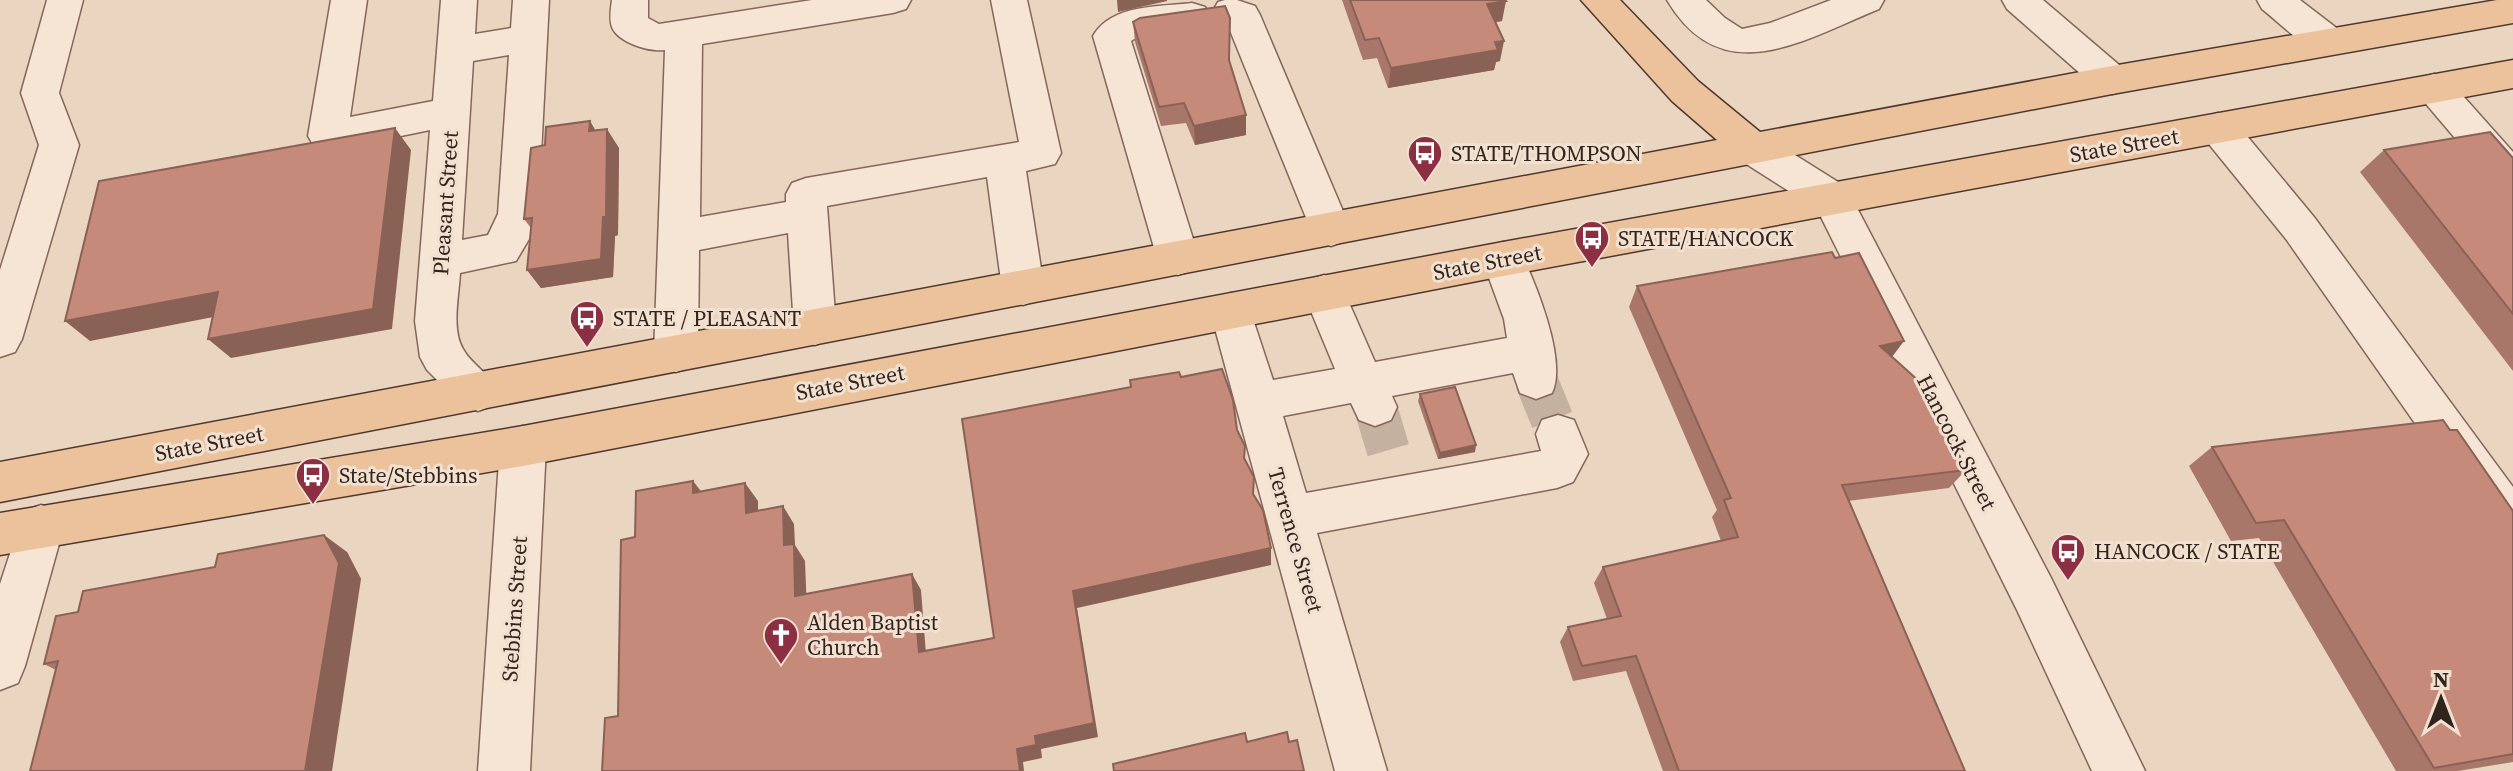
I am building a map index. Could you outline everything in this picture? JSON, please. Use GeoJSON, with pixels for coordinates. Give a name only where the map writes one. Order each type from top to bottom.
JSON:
{"type":"FeatureCollection","features":[{"type":"Feature","properties":{"kind":"main road"},"geometry":{"type":"LineString","coordinates":[[1599,0],[1685,91],[1754,149]]}},
{"type":"Feature","properties":{"kind":"main road","name":"State Street"},"geometry":{"type":"LineString","coordinates":[[0,482],[2112,80],[2513,10]]}},
{"type":"Feature","properties":{"kind":"main road","name":"State Street"},"geometry":{"type":"LineString","coordinates":[[20,530],[523,446],[1324,292],[2513,74]]}},
{"type":"Feature","properties":{"kind":"main road"},"geometry":{"type":"LineString","coordinates":[[462,456],[471,393]]}},
{"type":"Feature","properties":{"kind":"street"},"geometry":{"type":"LineString","coordinates":[[0,339],[59,145],[40,93],[65,0]]}},
{"type":"Feature","properties":{"kind":"street"},"geometry":{"type":"LineString","coordinates":[[349,0],[328,136],[452,111]]}},
{"type":"Feature","properties":{"kind":"street","name":"Pleasant Street"},"geometry":{"type":"LineString","coordinates":[[459,0],[436,321],[442,357],[471,393]]}},
{"type":"Feature","properties":{"kind":"street"},"geometry":{"type":"LineString","coordinates":[[441,260],[501,249],[512,234],[518,214],[526,39],[531,0]]}},
{"type":"Feature","properties":{"kind":"street"},"geometry":{"type":"LineString","coordinates":[[630,0],[629,24],[655,38],[893,0]]}},
{"type":"Feature","properties":{"kind":"street"},"geometry":{"type":"LineString","coordinates":[[815,327],[806,194],[1005,162],[1041,153],[1009,0]]}},
{"type":"Feature","properties":{"kind":"street"},"geometry":{"type":"LineString","coordinates":[[1685,0],[1712,27],[1734,42],[1765,40],[1866,0]]}},
{"type":"Feature","properties":{"kind":"street"},"geometry":{"type":"LineString","coordinates":[[2020,0],[2112,80]]}},
{"type":"Feature","properties":{"kind":"street"},"geometry":{"type":"LineString","coordinates":[[2275,0],[2330,42]]}},
{"type":"Feature","properties":{"kind":"street"},"geometry":{"type":"LineString","coordinates":[[1178,258],[1111,36],[1132,23],[1224,12],[1242,15],[1331,230]]}},
{"type":"Feature","properties":{"kind":"street"},"geometry":{"type":"LineString","coordinates":[[676,354],[684,35]]}},
{"type":"Feature","properties":{"kind":"street"},"geometry":{"type":"LineString","coordinates":[[456,50],[526,39]]}},
{"type":"Feature","properties":{"kind":"street"},"geometry":{"type":"LineString","coordinates":[[2434,88],[2513,179]]}},
{"type":"Feature","properties":{"kind":"street"},"geometry":{"type":"LineString","coordinates":[[2218,128],[2300,228],[2513,524]]}},
{"type":"Feature","properties":{"kind":"street"},"geometry":{"type":"LineString","coordinates":[[1754,149],[1832,198]]}},
{"type":"Feature","properties":{"kind":"street"},"geometry":{"type":"LineString","coordinates":[[1005,162],[1023,288]]}},
{"type":"Feature","properties":{"kind":"street","name":"Hancock Street"},"geometry":{"type":"LineString","coordinates":[[1832,198],[2034,594],[2119,771]]}},
{"type":"Feature","properties":{"kind":"street"},"geometry":{"type":"LineString","coordinates":[[679,237],[807,214]]}},
{"type":"Feature","properties":{"kind":"street"},"geometry":{"type":"LineString","coordinates":[[1257,402],[1370,395],[1533,366],[1525,319],[1503,259]]}},
{"type":"Feature","properties":{"kind":"street"},"geometry":{"type":"LineString","coordinates":[[1324,292],[1370,395]]}},
{"type":"Feature","properties":{"kind":"street","name":"Terrence Street"},"geometry":{"type":"LineString","coordinates":[[1231,310],[1361,771]]}},
{"type":"Feature","properties":{"kind":"street"},"geometry":{"type":"LineString","coordinates":[[1290,517],[1400,481],[1557,468],[1565,454],[1558,434]]}},
{"type":"Feature","properties":{"kind":"street","name":"Stebbins Street"},"geometry":{"type":"LineString","coordinates":[[504,771],[523,446]]}},
{"type":"Feature","properties":{"kind":"street"},"geometry":{"type":"LineString","coordinates":[[0,666],[20,530]]}},
{"type":"Feature","properties":{"kind":"building"},"geometry":{"type":"Polygon","coordinates":[[[1350,0],[1505,0],[1487,4],[1504,41],[1495,42],[1498,50],[1391,68],[1379,38],[1365,40],[1350,0]]]}},
{"type":"Feature","properties":{"kind":"building"},"geometry":{"type":"Polygon","coordinates":[[[1225,6],[1230,18],[1229,60],[1246,115],[1194,126],[1184,103],[1159,107],[1133,22],[1140,18],[1225,6]]]}},
{"type":"Feature","properties":{"kind":"building"},"geometry":{"type":"Polygon","coordinates":[[[590,121],[589,131],[607,129],[606,217],[603,217],[601,259],[527,270],[532,218],[524,219],[531,148],[545,145],[546,127],[590,121]]]}},
{"type":"Feature","properties":{"kind":"building"},"geometry":{"type":"Polygon","coordinates":[[[395,128],[373,309],[208,339],[218,292],[65,321],[99,181],[395,128]]]}},
{"type":"Feature","properties":{"kind":"building"},"geometry":{"type":"Polygon","coordinates":[[[2490,132],[2513,158],[2513,314],[2384,150],[2490,132]]]}},
{"type":"Feature","properties":{"kind":"building"},"geometry":{"type":"Polygon","coordinates":[[[1832,252],[1835,258],[1859,253],[1904,341],[1880,346],[1930,391],[1966,470],[1842,485],[1965,771],[1679,771],[1636,656],[1582,666],[1568,627],[1621,616],[1603,567],[1738,537],[1724,500],[1731,498],[1637,286],[1832,252]]]}},
{"type":"Feature","properties":{"kind":"building"},"geometry":{"type":"Polygon","coordinates":[[[1222,369],[1233,400],[1237,430],[1245,446],[1244,458],[1254,477],[1253,494],[1263,510],[1271,548],[1073,591],[1094,723],[1035,736],[1036,745],[1017,749],[1020,771],[602,771],[605,718],[618,716],[621,540],[635,537],[636,491],[693,481],[693,493],[745,483],[746,513],[783,506],[784,545],[794,544],[795,596],[912,574],[919,652],[994,638],[962,419],[1131,387],[1130,380],[1179,372],[1181,377],[1222,369]]]}},
{"type":"Feature","properties":{"kind":"building"},"geometry":{"type":"Polygon","coordinates":[[[1455,387],[1476,445],[1440,453],[1420,394],[1455,387]]]}},
{"type":"Feature","properties":{"kind":"building"},"geometry":{"type":"Polygon","coordinates":[[[2443,420],[2450,430],[2457,430],[2513,511],[2513,754],[2434,768],[2284,520],[2256,523],[2212,447],[2443,420]]]}},
{"type":"Feature","properties":{"kind":"building"},"geometry":{"type":"Polygon","coordinates":[[[324,535],[339,563],[305,771],[30,771],[58,661],[44,664],[56,616],[78,612],[83,591],[215,567],[218,554],[324,535]]]}},
{"type":"Feature","properties":{"kind":"building"},"geometry":{"type":"Polygon","coordinates":[[[1287,732],[1289,742],[1297,740],[1304,771],[1114,771],[1113,764],[1245,733],[1247,742],[1287,732]]]}},
{"type":"Feature","properties":{"kind":"tunnel"},"geometry":{"type":"LineString","coordinates":[[1536,380],[1558,434]]}},
{"type":"Feature","properties":{"kind":"tunnel"},"geometry":{"type":"LineString","coordinates":[[1376,409],[1393,466]]}},
{"type":"Feature","properties":{"kind":"place","name":"STATE/THOMPSON"},"geometry":{"type":"Point","coordinates":[1425,184]}},
{"type":"Feature","properties":{"kind":"place","name":"STATE/HANCOCK"},"geometry":{"type":"Point","coordinates":[1592,269]}},
{"type":"Feature","properties":{"kind":"place","name":"STATE / PLEASANT"},"geometry":{"type":"Point","coordinates":[587,349]}},
{"type":"Feature","properties":{"kind":"place","name":"State/Stebbins"},"geometry":{"type":"Point","coordinates":[313,506]}},
{"type":"Feature","properties":{"kind":"place","name":"HANCOCK / STATE"},"geometry":{"type":"Point","coordinates":[2068,582]}},
{"type":"Feature","properties":{"kind":"place","name":"Alden Baptist Church"},"geometry":{"type":"Point","coordinates":[781,666]}}]}
